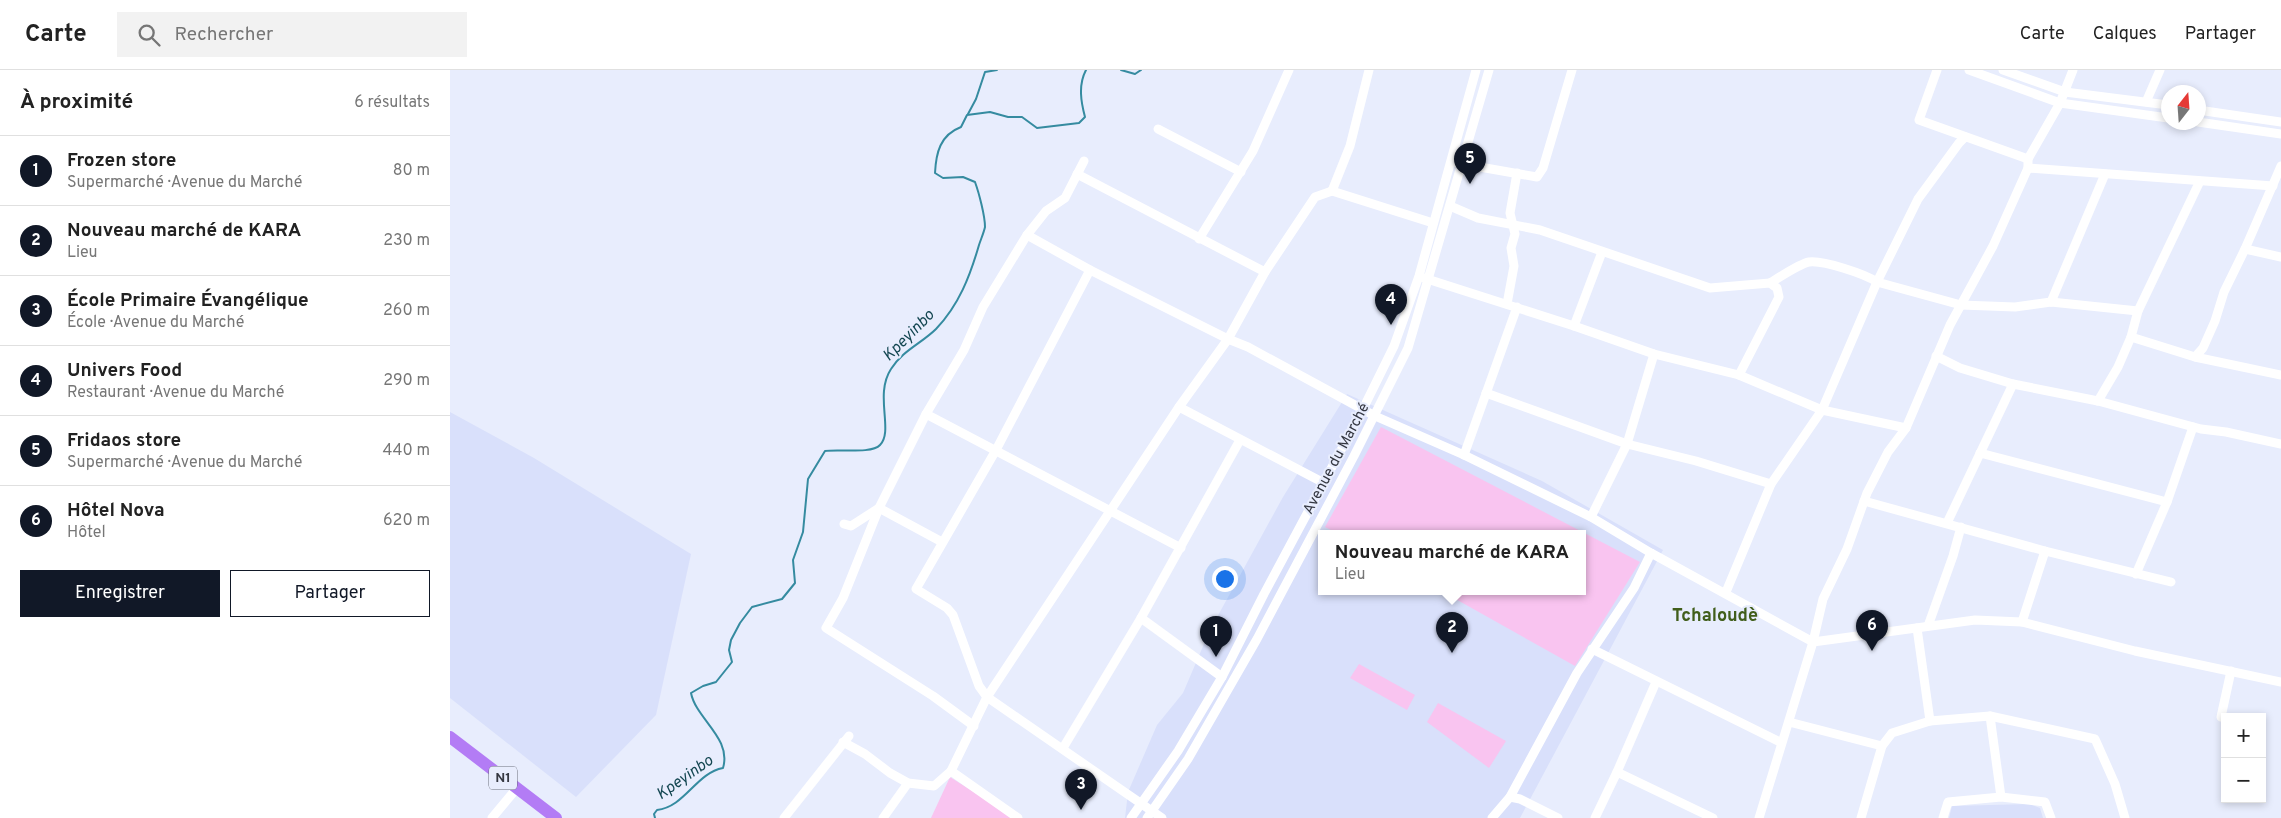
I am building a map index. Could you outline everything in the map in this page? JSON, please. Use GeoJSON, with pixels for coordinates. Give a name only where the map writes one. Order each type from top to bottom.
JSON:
{"type":"FeatureCollection","features":[{"type":"Feature","properties":{"kind":"highway","name":"N1"},"geometry":{"type":"LineString","coordinates":[[450,737],[556,818]]}},
{"type":"Feature","properties":{"kind":"street"},"geometry":{"type":"LineString","coordinates":[[1198,239],[1241,172],[1289,70]]}},
{"type":"Feature","properties":{"kind":"street"},"geometry":{"type":"LineString","coordinates":[[1332,191],[1350,146],[1369,70]]}},
{"type":"Feature","properties":{"kind":"street","name":"Avenue du Marché"},"geometry":{"type":"LineString","coordinates":[[1131,818],[1178,751],[1222,677],[1364,409],[1394,346],[1418,276],[1476,70]]}},
{"type":"Feature","properties":{"kind":"street","name":"Avenue du Marché"},"geometry":{"type":"LineString","coordinates":[[1149,815],[1188,759],[1257,639],[1375,416],[1408,348],[1489,70]]}},
{"type":"Feature","properties":{"kind":"street"},"geometry":{"type":"LineString","coordinates":[[1451,161],[1537,177],[1543,168],[1572,70]]}},
{"type":"Feature","properties":{"kind":"street"},"geometry":{"type":"LineString","coordinates":[[1937,70],[1919,120],[2028,163],[2105,174],[2273,186]]}},
{"type":"Feature","properties":{"kind":"street"},"geometry":{"type":"LineString","coordinates":[[1969,70],[2060,103],[2161,117]]}},
{"type":"Feature","properties":{"kind":"street"},"geometry":{"type":"LineString","coordinates":[[2003,70],[2065,92],[2161,104]]}},
{"type":"Feature","properties":{"kind":"street"},"geometry":{"type":"LineString","coordinates":[[1759,818],[1780,742],[1789,722],[1822,599],[1847,549],[1864,501],[1888,452],[1906,428],[1936,356],[1993,246],[2028,163],[2060,103],[2073,70]]}},
{"type":"Feature","properties":{"kind":"street"},"geometry":{"type":"LineString","coordinates":[[2146,102],[2160,70]]}},
{"type":"Feature","properties":{"kind":"street"},"geometry":{"type":"LineString","coordinates":[[2206,111],[2281,122]]}},
{"type":"Feature","properties":{"kind":"street"},"geometry":{"type":"LineString","coordinates":[[2206,123],[2281,134]]}},
{"type":"Feature","properties":{"kind":"street"},"geometry":{"type":"LineString","coordinates":[[1158,129],[1241,172]]}},
{"type":"Feature","properties":{"kind":"street"},"geometry":{"type":"LineString","coordinates":[[1726,592],[1771,484],[1822,410],[1877,282],[1918,199],[1959,142],[1965,137]]}},
{"type":"Feature","properties":{"kind":"street"},"geometry":{"type":"LineString","coordinates":[[974,726],[933,696],[826,628],[842,598],[879,508],[926,414],[964,350],[983,307],[1027,235],[1046,211],[1065,198],[1084,160]]}},
{"type":"Feature","properties":{"kind":"street"},"geometry":{"type":"LineString","coordinates":[[2195,357],[2203,348],[2215,321],[2224,292],[2281,166]]}},
{"type":"Feature","properties":{"kind":"street"},"geometry":{"type":"LineString","coordinates":[[1507,304],[1514,266],[1511,248],[1515,234],[1511,224],[1510,213],[1517,172]]}},
{"type":"Feature","properties":{"kind":"street"},"geometry":{"type":"LineString","coordinates":[[1077,174],[1198,239],[1265,272]]}},
{"type":"Feature","properties":{"kind":"street"},"geometry":{"type":"LineString","coordinates":[[2051,302],[2105,174]]}},
{"type":"Feature","properties":{"kind":"street"},"geometry":{"type":"LineString","coordinates":[[2098,401],[2118,367],[2131,337],[2138,311],[2200,181]]}},
{"type":"Feature","properties":{"kind":"street"},"geometry":{"type":"LineString","coordinates":[[784,818],[846,739],[890,773],[908,783],[934,786],[950,771],[987,697],[1112,512],[1179,407],[1228,339],[1265,272],[1315,197],[1332,191],[1433,223]]}},
{"type":"Feature","properties":{"kind":"street"},"geometry":{"type":"LineString","coordinates":[[1450,206],[1478,218],[1540,230],[1710,288],[1770,283],[1810,262],[1849,269],[1868,276],[1877,282],[1961,305],[2015,308],[2051,302],[2138,311]]}},
{"type":"Feature","properties":{"kind":"street"},"geometry":{"type":"LineString","coordinates":[[1027,235],[1090,270],[1228,339],[1248,347],[1375,416],[1464,455],[1591,516],[1651,553],[1726,592],[1812,642],[1975,620],[2022,622],[2135,651],[2281,682]]}},
{"type":"Feature","properties":{"kind":"street"},"geometry":{"type":"LineString","coordinates":[[2245,249],[2281,257]]}},
{"type":"Feature","properties":{"kind":"street"},"geometry":{"type":"LineString","coordinates":[[1574,326],[1602,252]]}},
{"type":"Feature","properties":{"kind":"street"},"geometry":{"type":"LineString","coordinates":[[1090,270],[996,450],[916,589],[948,608],[953,615],[979,686],[987,697],[1063,748],[1140,805],[1149,815],[1162,818]]}},
{"type":"Feature","properties":{"kind":"street"},"geometry":{"type":"LineString","coordinates":[[1418,276],[1654,354],[1739,375],[1822,410],[1906,428]]}},
{"type":"Feature","properties":{"kind":"street"},"geometry":{"type":"LineString","coordinates":[[1739,375],[1779,297],[1777,288],[1770,283]]}},
{"type":"Feature","properties":{"kind":"street"},"geometry":{"type":"LineString","coordinates":[[1464,455],[1516,307]]}},
{"type":"Feature","properties":{"kind":"street"},"geometry":{"type":"LineString","coordinates":[[2131,337],[2195,357],[2281,375]]}},
{"type":"Feature","properties":{"kind":"street"},"geometry":{"type":"LineString","coordinates":[[1591,516],[1627,444],[1654,354]]}},
{"type":"Feature","properties":{"kind":"street"},"geometry":{"type":"LineString","coordinates":[[1936,356],[1960,368],[2013,384],[2098,401],[2193,427],[2281,444]]}},
{"type":"Feature","properties":{"kind":"street"},"geometry":{"type":"LineString","coordinates":[[1947,523],[2013,384]]}},
{"type":"Feature","properties":{"kind":"street"},"geometry":{"type":"LineString","coordinates":[[1486,393],[1627,444],[1696,461],[1771,484]]}},
{"type":"Feature","properties":{"kind":"street"},"geometry":{"type":"LineString","coordinates":[[1179,407],[1324,483]]}},
{"type":"Feature","properties":{"kind":"street"},"geometry":{"type":"LineString","coordinates":[[926,414],[1181,548]]}},
{"type":"Feature","properties":{"kind":"street"},"geometry":{"type":"LineString","coordinates":[[2136,574],[2167,502],[2193,427]]}},
{"type":"Feature","properties":{"kind":"street"},"geometry":{"type":"LineString","coordinates":[[1063,748],[1141,618],[1240,440]]}},
{"type":"Feature","properties":{"kind":"street"},"geometry":{"type":"LineString","coordinates":[[1980,453],[2167,502]]}},
{"type":"Feature","properties":{"kind":"street"},"geometry":{"type":"LineString","coordinates":[[1864,501],[2045,551],[2172,582]]}},
{"type":"Feature","properties":{"kind":"street"},"geometry":{"type":"LineString","coordinates":[[844,524],[851,526],[879,508]]}},
{"type":"Feature","properties":{"kind":"street"},"geometry":{"type":"LineString","coordinates":[[879,508],[942,542]]}},
{"type":"Feature","properties":{"kind":"street"},"geometry":{"type":"LineString","coordinates":[[1928,626],[1953,556],[1961,527]]}},
{"type":"Feature","properties":{"kind":"street"},"geometry":{"type":"LineString","coordinates":[[2022,622],[2045,551]]}},
{"type":"Feature","properties":{"kind":"street"},"geometry":{"type":"LineString","coordinates":[[1492,818],[1510,797],[1577,673],[1634,588],[1651,553]]}},
{"type":"Feature","properties":{"kind":"street"},"geometry":{"type":"LineString","coordinates":[[1141,618],[1222,677]]}},
{"type":"Feature","properties":{"kind":"street"},"geometry":{"type":"LineString","coordinates":[[1916,628],[1930,721]]}},
{"type":"Feature","properties":{"kind":"street"},"geometry":{"type":"LineString","coordinates":[[1245,632],[1257,639]]}},
{"type":"Feature","properties":{"kind":"street"},"geometry":{"type":"LineString","coordinates":[[1592,650],[1780,742]]}},
{"type":"Feature","properties":{"kind":"street"},"geometry":{"type":"LineString","coordinates":[[2222,713],[2231,671]]}},
{"type":"Feature","properties":{"kind":"street"},"geometry":{"type":"LineString","coordinates":[[1595,818],[1656,682]]}},
{"type":"Feature","properties":{"kind":"street"},"geometry":{"type":"LineString","coordinates":[[1990,716],[2001,797]]}},
{"type":"Feature","properties":{"kind":"street"},"geometry":{"type":"LineString","coordinates":[[1861,818],[1882,746],[1892,734],[1930,721],[1990,716],[2095,739],[2115,784],[2125,818]]}},
{"type":"Feature","properties":{"kind":"street"},"geometry":{"type":"LineString","coordinates":[[1789,722],[1882,746]]}},
{"type":"Feature","properties":{"kind":"street"},"geometry":{"type":"LineString","coordinates":[[1178,751],[1188,759]]}},
{"type":"Feature","properties":{"kind":"street"},"geometry":{"type":"LineString","coordinates":[[950,771],[1018,818]]}},
{"type":"Feature","properties":{"kind":"street"},"geometry":{"type":"LineString","coordinates":[[1617,772],[1713,818]]}},
{"type":"Feature","properties":{"kind":"street"},"geometry":{"type":"LineString","coordinates":[[883,818],[908,783]]}},
{"type":"Feature","properties":{"kind":"street"},"geometry":{"type":"LineString","coordinates":[[492,818],[516,788]]}},
{"type":"Feature","properties":{"kind":"street"},"geometry":{"type":"LineString","coordinates":[[1510,797],[1520,799],[1558,818]]}},
{"type":"Feature","properties":{"kind":"street"},"geometry":{"type":"LineString","coordinates":[[1943,818],[1948,802],[2001,797],[2045,802],[2051,818]]}},
{"type":"Feature","properties":{"kind":"shaded area"},"geometry":{"type":"Polygon","coordinates":[[[1347,394],[1542,481],[1663,550],[1520,818],[1125,818],[1128,792],[1157,725],[1183,693],[1210,630],[1283,497],[1347,394]]]}},
{"type":"Feature","properties":{"kind":"shaded area"},"geometry":{"type":"Polygon","coordinates":[[[450,412],[534,458],[691,554],[656,715],[576,797],[450,698],[450,412]]]}},
{"type":"Feature","properties":{"kind":"shaded area"},"geometry":{"type":"Polygon","coordinates":[[[1381,427],[1579,530],[1331,530],[1325,527],[1381,427]]]}},
{"type":"Feature","properties":{"kind":"shaded area"},"geometry":{"type":"Polygon","coordinates":[[[1586,534],[1640,562],[1575,666],[1448,595],[1586,595],[1586,534]]]}},
{"type":"Feature","properties":{"kind":"shaded area"},"geometry":{"type":"Polygon","coordinates":[[[1359,664],[1415,695],[1407,710],[1350,678],[1359,664]]]}},
{"type":"Feature","properties":{"kind":"shaded area"},"geometry":{"type":"Polygon","coordinates":[[[1438,703],[1506,741],[1489,768],[1427,722],[1438,703]]]}},
{"type":"Feature","properties":{"kind":"shaded area"},"geometry":{"type":"Polygon","coordinates":[[[950,777],[1015,818],[931,818],[950,777]]]}},
{"type":"Feature","properties":{"kind":"shaded area"},"geometry":{"type":"Polygon","coordinates":[[[2029,804],[2040,808],[2043,818],[1949,818],[1952,806],[2029,804]]]}},
{"type":"Feature","properties":{"kind":"waterway"},"geometry":{"type":"LineString","coordinates":[[968,114],[976,99],[985,72],[997,70]]}},
{"type":"Feature","properties":{"kind":"waterway","name":"Kpeyinbo"},"geometry":{"type":"LineString","coordinates":[[655,818],[654,814],[657,810],[667,808],[675,803],[705,776],[723,768],[724,757],[722,747],[699,711],[691,693],[703,686],[716,682],[732,662],[729,650],[731,640],[740,623],[752,607],[782,599],[795,583],[793,560],[803,532],[808,479],[825,451],[863,450],[876,448],[880,445],[884,439],[885,431],[884,390],[886,379],[891,369],[906,352],[936,329],[944,320],[968,279],[985,227],[983,211],[975,182],[963,177],[943,178],[935,173],[938,152],[944,140],[954,130],[961,127],[967,115],[990,112],[1008,117],[1022,117],[1037,128],[1079,123],[1085,117],[1081,99],[1081,88],[1086,70]]}},
{"type":"Feature","properties":{"kind":"waterway","name":"Kpeyinbo"},"geometry":{"type":"LineString","coordinates":[[1121,70],[1135,74],[1141,70]]}},
{"type":"Feature","properties":{"kind":"place","name":"Fridaos store"},"geometry":{"type":"Point","coordinates":[1470,184]}},
{"type":"Feature","properties":{"kind":"place","name":"Univers Food"},"geometry":{"type":"Point","coordinates":[1391,325]}},
{"type":"Feature","properties":{"kind":"place","name":"Hôtel Nova"},"geometry":{"type":"Point","coordinates":[1872,651]}},
{"type":"Feature","properties":{"kind":"place","name":"Nouveau marché de KARA"},"geometry":{"type":"Point","coordinates":[1452,653]}},
{"type":"Feature","properties":{"kind":"place","name":"Frozen store"},"geometry":{"type":"Point","coordinates":[1216,657]}},
{"type":"Feature","properties":{"kind":"place","name":"École Primaire Évangélique"},"geometry":{"type":"Point","coordinates":[1081,810]}},
{"type":"Feature","properties":{"kind":"district","name":"Tchaloudè"},"geometry":{"type":"Point","coordinates":[1715,616]}}]}
